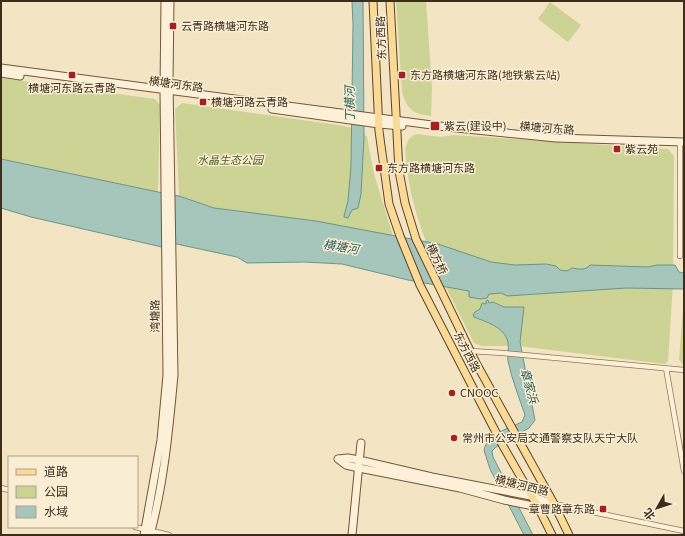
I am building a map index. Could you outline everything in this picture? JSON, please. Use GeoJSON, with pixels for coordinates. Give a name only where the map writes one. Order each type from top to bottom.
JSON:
{"type":"FeatureCollection","features":[{"type":"Feature","properties":{"kind":"main road","name":"东方西路"},"geometry":{"type":"LineString","coordinates":[[373,1],[379,121],[389,204],[420,285],[495,431],[552,535]]}},
{"type":"Feature","properties":{"kind":"main road","name":"东方西路"},"geometry":{"type":"LineString","coordinates":[[390,1],[398,171],[416,239]]}},
{"type":"Feature","properties":{"kind":"main road","name":"横方桥"},"geometry":{"type":"LineString","coordinates":[[416,239],[439,288]]}},
{"type":"Feature","properties":{"kind":"main road","name":"东方西路"},"geometry":{"type":"LineString","coordinates":[[439,288],[470,351],[554,504],[569,535]]}},
{"type":"Feature","properties":{"kind":"street"},"geometry":{"type":"LineString","coordinates":[[165,1],[167,92]]}},
{"type":"Feature","properties":{"kind":"street"},"geometry":{"type":"LineString","coordinates":[[167,92],[170,1]]}},
{"type":"Feature","properties":{"kind":"street","name":"横塘河东路"},"geometry":{"type":"LineString","coordinates":[[1,68],[348,117],[555,141],[668,144],[682,142]]}},
{"type":"Feature","properties":{"kind":"street","name":"横塘河东路"},"geometry":{"type":"LineString","coordinates":[[1,73],[167,92]]}},
{"type":"Feature","properties":{"kind":"street","name":"湾塘路"},"geometry":{"type":"LineString","coordinates":[[148,532],[161,440],[167,375],[169,250],[167,92]]}},
{"type":"Feature","properties":{"kind":"street"},"geometry":{"type":"LineString","coordinates":[[680,256],[682,142]]}},
{"type":"Feature","properties":{"kind":"street"},"geometry":{"type":"LineString","coordinates":[[470,351],[684,370]]}},
{"type":"Feature","properties":{"kind":"street"},"geometry":{"type":"LineString","coordinates":[[666,368],[684,471]]}},
{"type":"Feature","properties":{"kind":"street"},"geometry":{"type":"LineString","coordinates":[[352,535],[361,444]]}},
{"type":"Feature","properties":{"kind":"street","name":"横塘河西路"},"geometry":{"type":"LineString","coordinates":[[348,458],[359,460],[432,477],[531,496],[554,504],[538,508],[460,488],[358,468],[346,465],[338,459],[348,458]]}},
{"type":"Feature","properties":{"kind":"street"},"geometry":{"type":"LineString","coordinates":[[554,504],[684,531]]}},
{"type":"Feature","properties":{"kind":"street"},"geometry":{"type":"LineString","coordinates":[[138,528],[148,532],[169,535]]}},
{"type":"Feature","properties":{"kind":"green space"},"geometry":{"type":"Polygon","coordinates":[[[396,1],[426,1],[432,88],[431,116],[419,114],[411,110],[402,91],[396,1]]]}},
{"type":"Feature","properties":{"kind":"green space"},"geometry":{"type":"Polygon","coordinates":[[[550,2],[581,25],[568,42],[538,19],[550,2]]]}},
{"type":"Feature","properties":{"kind":"green space"},"geometry":{"type":"Polygon","coordinates":[[[1,78],[155,99],[160,105],[158,192],[1,159],[1,78]]]}},
{"type":"Feature","properties":{"kind":"green space","name":"水晶生态公园"},"geometry":{"type":"Polygon","coordinates":[[[182,103],[338,125],[362,131],[367,137],[374,174],[393,236],[316,221],[214,208],[179,196],[175,109],[182,103]]]}},
{"type":"Feature","properties":{"kind":"green space"},"geometry":{"type":"Polygon","coordinates":[[[417,134],[440,137],[453,135],[668,149],[674,156],[673,283],[668,361],[665,364],[518,346],[482,346],[474,343],[442,279],[416,214],[405,153],[409,140],[412,136],[417,134]]]}},
{"type":"Feature","properties":{"kind":"green space"},"geometry":{"type":"Polygon","coordinates":[[[684,297],[684,365],[679,359],[684,297]]]}},
{"type":"Feature","properties":{"kind":"water"},"geometry":{"type":"Polygon","coordinates":[[[352,1],[363,1],[364,137],[361,194],[358,208],[352,210],[348,218],[344,216],[348,201],[351,166],[352,1]]]}},
{"type":"Feature","properties":{"kind":"water","name":"横塘河"},"geometry":{"type":"Polygon","coordinates":[[[1,159],[179,196],[214,208],[316,221],[438,244],[491,262],[515,265],[546,264],[556,266],[560,270],[567,271],[572,268],[584,269],[590,265],[648,267],[657,265],[675,265],[679,272],[684,273],[684,289],[626,288],[507,296],[501,293],[489,294],[487,298],[481,299],[469,297],[469,291],[408,280],[342,264],[304,262],[247,263],[237,257],[172,243],[162,247],[31,217],[1,208],[1,159]]]}},
{"type":"Feature","properties":{"kind":"water"},"geometry":{"type":"Polygon","coordinates":[[[488,300],[489,303],[493,302],[504,307],[524,307],[520,342],[535,420],[529,428],[496,447],[492,451],[493,457],[533,535],[524,535],[490,469],[484,450],[489,440],[499,432],[522,422],[525,415],[508,361],[508,345],[505,335],[498,328],[474,317],[473,315],[480,309],[482,303],[486,304],[486,301],[488,300]]]}},
{"type":"Feature","properties":{"kind":"place","name":"云青路横塘河东路"},"geometry":{"type":"Point","coordinates":[173,26]}},
{"type":"Feature","properties":{"kind":"place","name":"横塘河东路云青路"},"geometry":{"type":"Point","coordinates":[72,75]}},
{"type":"Feature","properties":{"kind":"place","name":"东方路横塘河东路(地铁紫云站)"},"geometry":{"type":"Point","coordinates":[402,75]}},
{"type":"Feature","properties":{"kind":"place","name":"横塘河路云青路"},"geometry":{"type":"Point","coordinates":[203,102]}},
{"type":"Feature","properties":{"kind":"place","name":"紫云(建设中)"},"geometry":{"type":"Point","coordinates":[435,126]}},
{"type":"Feature","properties":{"kind":"place","name":"紫云苑"},"geometry":{"type":"Point","coordinates":[617,149]}},
{"type":"Feature","properties":{"kind":"place","name":"东方路横塘河东路"},"geometry":{"type":"Point","coordinates":[379,168]}},
{"type":"Feature","properties":{"kind":"place","name":"CNOOC"},"geometry":{"type":"Point","coordinates":[452,393]}},
{"type":"Feature","properties":{"kind":"place","name":"常州市公安局交通警察支队天宁大队"},"geometry":{"type":"Point","coordinates":[454,438]}},
{"type":"Feature","properties":{"kind":"place","name":"章曹路章东路"},"geometry":{"type":"Point","coordinates":[603,509]}},
{"type":"Feature","properties":{"kind":"water label","name":"丁横河"},"geometry":{"type":"Point","coordinates":[350,104]}},
{"type":"Feature","properties":{"kind":"water label","name":"章家浜"},"geometry":{"type":"Point","coordinates":[529,386]}}]}
